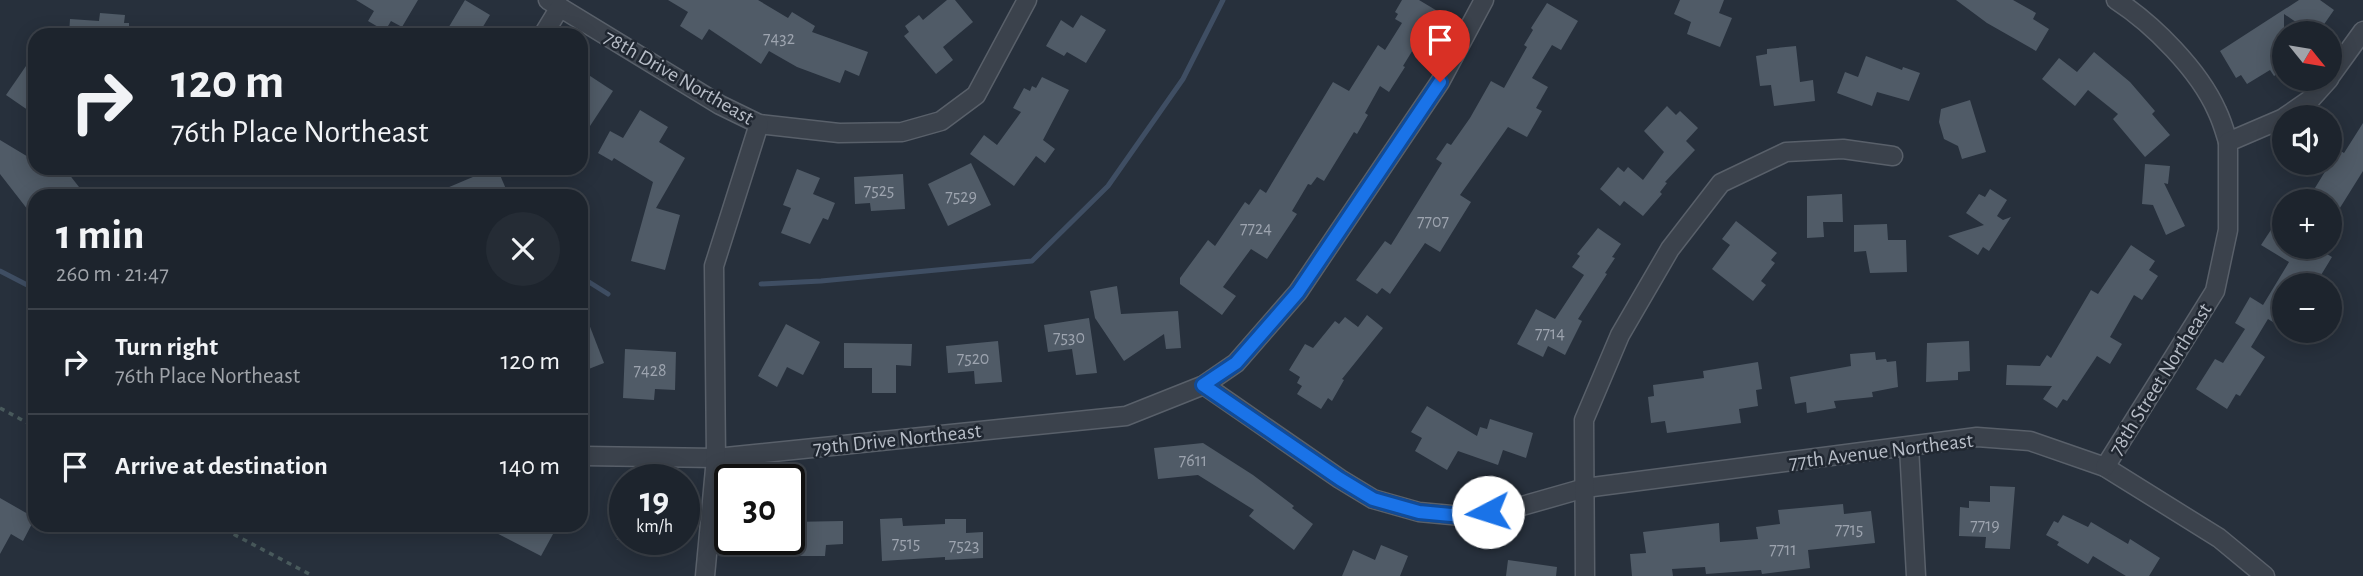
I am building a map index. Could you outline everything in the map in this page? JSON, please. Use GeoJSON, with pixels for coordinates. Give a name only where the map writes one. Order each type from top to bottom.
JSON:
{"type":"FeatureCollection","features":[{"type":"Feature","properties":{"kind":"street","name":"78th Drive Northeast"},"geometry":{"type":"LineString","coordinates":[[554,4],[720,105],[759,124],[839,133],[902,132],[941,121],[975,94],[1027,0]]}},
{"type":"Feature","properties":{"kind":"street","name":"79th Drive Northeast"},"geometry":{"type":"LineString","coordinates":[[588,457],[716,458],[1126,416],[1203,385],[1236,363],[1298,292],[1440,82],[1484,0]]}},
{"type":"Feature","properties":{"kind":"street","name":"78th Street Northeast"},"geometry":{"type":"LineString","coordinates":[[2105,467],[2215,290],[2228,230],[2228,142],[2217,109],[2163,37],[2116,0]]}},
{"type":"Feature","properties":{"kind":"street"},"geometry":{"type":"LineString","coordinates":[[545,28],[554,4]]}},
{"type":"Feature","properties":{"kind":"street"},"geometry":{"type":"LineString","coordinates":[[2342,60],[2363,31]]}},
{"type":"Feature","properties":{"kind":"street"},"geometry":{"type":"LineString","coordinates":[[2302,105],[2318,91]]}},
{"type":"Feature","properties":{"kind":"street"},"geometry":{"type":"LineString","coordinates":[[2228,142],[2272,123]]}},
{"type":"Feature","properties":{"kind":"street"},"geometry":{"type":"LineString","coordinates":[[705,576],[716,458],[713,267],[759,124]]}},
{"type":"Feature","properties":{"kind":"street"},"geometry":{"type":"LineString","coordinates":[[1585,576],[1584,420],[1620,335],[1671,249],[1721,183],[1786,152],[1843,149],[1893,156]]}},
{"type":"Feature","properties":{"kind":"street"},"geometry":{"type":"LineString","coordinates":[[1203,385],[1373,499],[1419,512],[1462,516],[1502,510],[1586,488]]}},
{"type":"Feature","properties":{"kind":"street","name":"77th Avenue Northeast"},"geometry":{"type":"LineString","coordinates":[[1586,488],[1977,437],[2029,441],[2105,467],[2219,538],[2265,576]]}},
{"type":"Feature","properties":{"kind":"street"},"geometry":{"type":"LineString","coordinates":[[1909,447],[1916,576]]}},
{"type":"Feature","properties":{"kind":"path"},"geometry":{"type":"LineString","coordinates":[[0,408],[28,423]]}},
{"type":"Feature","properties":{"kind":"path"},"geometry":{"type":"LineString","coordinates":[[229,532],[313,576]]}},
{"type":"Feature","properties":{"kind":"building"},"geometry":{"type":"Polygon","coordinates":[[[356,0],[418,0],[402,27],[391,21],[387,28],[380,28],[368,21],[374,11],[356,0]]]}},
{"type":"Feature","properties":{"kind":"building"},"geometry":{"type":"Polygon","coordinates":[[[465,0],[490,15],[482,28],[448,28],[465,0]]]}},
{"type":"Feature","properties":{"kind":"building"},"geometry":{"type":"Polygon","coordinates":[[[668,0],[758,0],[788,18],[792,12],[815,26],[812,32],[868,52],[859,76],[845,70],[840,83],[797,67],[769,51],[761,64],[709,29],[702,40],[680,26],[688,12],[668,0]]]}},
{"type":"Feature","properties":{"kind":"building"},"geometry":{"type":"Polygon","coordinates":[[[947,0],[955,0],[973,22],[943,47],[953,60],[936,74],[904,36],[909,32],[905,26],[919,15],[923,20],[947,0]]]}},
{"type":"Feature","properties":{"kind":"building"},"geometry":{"type":"Polygon","coordinates":[[[1402,0],[1419,0],[1439,12],[1425,36],[1422,35],[1389,92],[1380,86],[1357,134],[1354,132],[1324,181],[1317,177],[1311,185],[1308,184],[1292,211],[1297,214],[1267,259],[1251,249],[1223,287],[1236,296],[1222,315],[1180,284],[1180,278],[1208,240],[1215,246],[1245,202],[1249,205],[1260,189],[1266,193],[1333,82],[1349,91],[1378,45],[1385,50],[1402,23],[1395,19],[1398,14],[1395,12],[1402,0]]]}},
{"type":"Feature","properties":{"kind":"building"},"geometry":{"type":"Polygon","coordinates":[[[1680,0],[1724,0],[1719,13],[1732,18],[1720,47],[1687,34],[1691,22],[1674,14],[1680,0]]]}},
{"type":"Feature","properties":{"kind":"building"},"geometry":{"type":"Polygon","coordinates":[[[1956,0],[2013,0],[2036,13],[2033,19],[2049,29],[2036,51],[1987,23],[1956,0]]]}},
{"type":"Feature","properties":{"kind":"building"},"geometry":{"type":"Polygon","coordinates":[[[2299,0],[2320,0],[2334,10],[2326,21],[2294,21],[2284,14],[2284,21],[2272,21],[2272,73],[2270,70],[2247,84],[2241,75],[2236,78],[2220,51],[2299,0]]]}},
{"type":"Feature","properties":{"kind":"building"},"geometry":{"type":"Polygon","coordinates":[[[1547,3],[1578,21],[1561,50],[1552,45],[1532,78],[1548,87],[1536,108],[1542,111],[1527,137],[1508,127],[1460,195],[1471,202],[1440,252],[1425,243],[1390,294],[1382,288],[1377,294],[1356,280],[1385,241],[1391,245],[1442,163],[1436,159],[1447,143],[1451,145],[1491,81],[1504,88],[1527,47],[1524,45],[1533,30],[1531,28],[1547,3]]]}},
{"type":"Feature","properties":{"kind":"building"},"geometry":{"type":"Polygon","coordinates":[[[100,13],[125,15],[124,23],[129,23],[129,28],[69,28],[70,19],[99,21],[100,13]]]}},
{"type":"Feature","properties":{"kind":"building"},"geometry":{"type":"Polygon","coordinates":[[[1081,15],[1106,30],[1086,63],[1067,52],[1064,56],[1046,46],[1061,20],[1073,28],[1081,15]]]}},
{"type":"Feature","properties":{"kind":"building"},"geometry":{"type":"Polygon","coordinates":[[[1796,46],[1800,82],[1813,80],[1815,101],[1774,106],[1771,85],[1760,86],[1756,56],[1767,54],[1767,49],[1796,46]]]}},
{"type":"Feature","properties":{"kind":"building"},"geometry":{"type":"Polygon","coordinates":[[[2094,52],[2130,82],[2155,111],[2152,114],[2170,135],[2145,157],[2113,119],[2118,114],[2088,90],[2075,106],[2042,79],[2059,58],[2077,72],[2094,52]]]}},
{"type":"Feature","properties":{"kind":"building"},"geometry":{"type":"Polygon","coordinates":[[[1866,56],[1902,70],[1903,67],[1920,73],[1909,101],[1877,92],[1872,106],[1837,93],[1845,72],[1858,77],[1866,56]]]}},
{"type":"Feature","properties":{"kind":"building"},"geometry":{"type":"Polygon","coordinates":[[[28,63],[28,110],[6,95],[28,63]]]}},
{"type":"Feature","properties":{"kind":"building"},"geometry":{"type":"Polygon","coordinates":[[[588,75],[613,91],[590,126],[588,125],[588,75]]]}},
{"type":"Feature","properties":{"kind":"building"},"geometry":{"type":"Polygon","coordinates":[[[1042,77],[1069,90],[1043,140],[1055,149],[1045,163],[1036,156],[1014,186],[970,154],[984,135],[997,145],[1021,112],[1013,108],[1024,88],[1030,91],[1032,86],[1036,88],[1042,77]]]}},
{"type":"Feature","properties":{"kind":"building"},"geometry":{"type":"Polygon","coordinates":[[[1970,100],[1986,152],[1962,159],[1958,146],[1944,139],[1939,122],[1941,109],[1970,100]]]}},
{"type":"Feature","properties":{"kind":"building"},"geometry":{"type":"Polygon","coordinates":[[[1667,106],[1676,115],[1680,111],[1698,128],[1686,141],[1695,150],[1665,182],[1667,183],[1660,192],[1662,194],[1643,216],[1624,201],[1620,206],[1600,189],[1618,167],[1624,172],[1628,167],[1643,180],[1664,152],[1644,131],[1667,106]]]}},
{"type":"Feature","properties":{"kind":"building"},"geometry":{"type":"Polygon","coordinates":[[[640,110],[668,127],[659,142],[685,158],[656,208],[680,215],[665,270],[631,261],[653,182],[614,158],[612,161],[598,153],[610,131],[623,138],[640,110]]]}},
{"type":"Feature","properties":{"kind":"building"},"geometry":{"type":"Polygon","coordinates":[[[2363,123],[2363,171],[2342,205],[2342,189],[2314,189],[2323,175],[2342,175],[2342,152],[2344,153],[2363,123]]]}},
{"type":"Feature","properties":{"kind":"building"},"geometry":{"type":"Polygon","coordinates":[[[0,140],[28,157],[28,175],[70,175],[81,189],[28,189],[28,210],[0,174],[0,140]]]}},
{"type":"Feature","properties":{"kind":"building"},"geometry":{"type":"Polygon","coordinates":[[[971,163],[991,205],[948,226],[928,184],[971,163]]]}},
{"type":"Feature","properties":{"kind":"building"},"geometry":{"type":"Polygon","coordinates":[[[2145,164],[2170,166],[2168,184],[2164,183],[2185,226],[2166,235],[2153,205],[2142,204],[2145,164]]]}},
{"type":"Feature","properties":{"kind":"building"},"geometry":{"type":"Polygon","coordinates":[[[797,169],[820,178],[813,194],[835,203],[828,220],[823,218],[810,244],[781,233],[791,208],[783,205],[797,169]]]}},
{"type":"Feature","properties":{"kind":"building"},"geometry":{"type":"Polygon","coordinates":[[[903,174],[905,209],[871,211],[870,203],[855,204],[854,177],[903,174]]]}},
{"type":"Feature","properties":{"kind":"building"},"geometry":{"type":"Polygon","coordinates":[[[478,175],[500,175],[506,189],[444,189],[478,175]]]}},
{"type":"Feature","properties":{"kind":"building"},"geometry":{"type":"Polygon","coordinates":[[[1990,189],[2007,200],[1997,216],[2003,220],[2011,217],[1989,251],[1983,247],[1978,255],[1948,236],[1984,225],[1966,213],[1979,194],[1985,197],[1990,189]]]}},
{"type":"Feature","properties":{"kind":"building"},"geometry":{"type":"Polygon","coordinates":[[[1842,194],[1843,222],[1823,222],[1824,237],[1807,238],[1807,196],[1842,194]]]}},
{"type":"Feature","properties":{"kind":"building"},"geometry":{"type":"Polygon","coordinates":[[[1736,221],[1777,253],[1771,260],[1775,263],[1761,281],[1766,285],[1753,301],[1712,269],[1730,245],[1722,239],[1736,221]]]}},
{"type":"Feature","properties":{"kind":"building"},"geometry":{"type":"Polygon","coordinates":[[[1887,224],[1888,240],[1906,240],[1907,272],[1870,273],[1866,251],[1854,252],[1854,225],[1887,224]]]}},
{"type":"Feature","properties":{"kind":"building"},"geometry":{"type":"Polygon","coordinates":[[[1598,228],[1621,244],[1612,257],[1615,258],[1605,273],[1607,274],[1578,319],[1582,321],[1565,355],[1548,346],[1543,357],[1517,344],[1536,309],[1555,319],[1584,275],[1572,267],[1580,256],[1577,254],[1598,228]]]}},
{"type":"Feature","properties":{"kind":"building"},"geometry":{"type":"Polygon","coordinates":[[[2272,228],[2272,252],[2261,245],[2272,228]]]}},
{"type":"Feature","properties":{"kind":"building"},"geometry":{"type":"Polygon","coordinates":[[[2131,245],[2155,261],[2149,270],[2158,276],[2142,300],[2134,295],[2110,337],[2122,344],[2110,364],[2097,356],[2067,401],[2063,399],[2057,408],[2043,399],[2052,386],[2006,385],[2007,365],[2040,366],[2047,355],[2051,358],[2091,290],[2098,294],[2131,245]]]}},
{"type":"Feature","properties":{"kind":"building"},"geometry":{"type":"Polygon","coordinates":[[[2284,259],[2331,259],[2322,273],[2282,273],[2289,262],[2284,259]]]}},
{"type":"Feature","properties":{"kind":"building"},"geometry":{"type":"Polygon","coordinates":[[[1117,286],[1121,314],[1178,311],[1181,348],[1166,349],[1164,334],[1124,361],[1095,318],[1090,291],[1117,286]]]}},
{"type":"Feature","properties":{"kind":"building"},"geometry":{"type":"Polygon","coordinates":[[[2272,290],[2272,322],[2268,319],[2251,347],[2265,357],[2240,396],[2236,394],[2227,409],[2196,389],[2215,359],[2223,363],[2245,329],[2235,323],[2250,297],[2263,305],[2272,290]]]}},
{"type":"Feature","properties":{"kind":"building"},"geometry":{"type":"Polygon","coordinates":[[[1367,315],[1383,328],[1342,379],[1344,380],[1332,401],[1328,398],[1321,409],[1297,394],[1302,386],[1297,383],[1300,377],[1289,370],[1305,344],[1313,348],[1335,321],[1339,324],[1345,317],[1358,327],[1367,315]]]}},
{"type":"Feature","properties":{"kind":"building"},"geometry":{"type":"Polygon","coordinates":[[[1089,318],[1097,373],[1076,375],[1072,349],[1048,352],[1044,325],[1089,318]]]}},
{"type":"Feature","properties":{"kind":"building"},"geometry":{"type":"Polygon","coordinates":[[[588,322],[604,363],[588,369],[588,322]]]}},
{"type":"Feature","properties":{"kind":"building"},"geometry":{"type":"Polygon","coordinates":[[[786,324],[820,342],[803,375],[787,367],[777,387],[758,376],[786,324]]]}},
{"type":"Feature","properties":{"kind":"building"},"geometry":{"type":"Polygon","coordinates":[[[998,341],[1002,382],[975,384],[974,371],[948,373],[946,346],[998,341]]]}},
{"type":"Feature","properties":{"kind":"building"},"geometry":{"type":"Polygon","coordinates":[[[1969,341],[1970,371],[1958,372],[1958,380],[1926,382],[1927,343],[1969,341]]]}},
{"type":"Feature","properties":{"kind":"building"},"geometry":{"type":"Polygon","coordinates":[[[844,343],[912,344],[911,366],[896,365],[896,393],[872,393],[872,368],[844,368],[844,343]]]}},
{"type":"Feature","properties":{"kind":"building"},"geometry":{"type":"Polygon","coordinates":[[[625,349],[676,352],[675,390],[655,389],[654,400],[623,398],[625,349]]]}},
{"type":"Feature","properties":{"kind":"building"},"geometry":{"type":"Polygon","coordinates":[[[1875,352],[1876,360],[1896,361],[1898,387],[1872,392],[1873,397],[1834,401],[1836,408],[1807,413],[1806,402],[1795,404],[1790,377],[1851,366],[1850,354],[1875,352]]]}},
{"type":"Feature","properties":{"kind":"building"},"geometry":{"type":"Polygon","coordinates":[[[1758,362],[1762,389],[1756,390],[1758,406],[1739,409],[1741,423],[1667,433],[1665,421],[1651,423],[1648,397],[1654,396],[1653,385],[1704,378],[1703,371],[1758,362]]]}},
{"type":"Feature","properties":{"kind":"building"},"geometry":{"type":"Polygon","coordinates":[[[1427,406],[1477,436],[1480,427],[1487,429],[1490,419],[1533,433],[1526,458],[1503,450],[1498,465],[1458,451],[1447,470],[1415,451],[1422,438],[1411,432],[1427,406]]]}},
{"type":"Feature","properties":{"kind":"building"},"geometry":{"type":"Polygon","coordinates":[[[1203,443],[1253,475],[1313,524],[1294,550],[1249,516],[1254,510],[1198,475],[1158,479],[1154,448],[1203,443]]]}},
{"type":"Feature","properties":{"kind":"building"},"geometry":{"type":"Polygon","coordinates":[[[1990,486],[2015,487],[2010,549],[1985,548],[1986,537],[1959,536],[1960,507],[1969,508],[1969,501],[1990,502],[1990,486]]]}},
{"type":"Feature","properties":{"kind":"building"},"geometry":{"type":"Polygon","coordinates":[[[0,498],[28,514],[28,531],[23,541],[11,534],[0,554],[0,498]]]}},
{"type":"Feature","properties":{"kind":"building"},"geometry":{"type":"Polygon","coordinates":[[[1843,504],[1844,514],[1871,511],[1875,543],[1808,550],[1810,568],[1762,574],[1761,570],[1706,574],[1705,567],[1672,569],[1673,576],[1632,576],[1630,554],[1646,553],[1643,532],[1719,523],[1720,542],[1758,539],[1756,527],[1780,524],[1778,510],[1843,504]]]}},
{"type":"Feature","properties":{"kind":"building"},"geometry":{"type":"Polygon","coordinates":[[[2063,515],[2088,527],[2091,522],[2128,544],[2130,539],[2160,558],[2149,576],[2126,576],[2093,556],[2088,564],[2046,535],[2054,521],[2058,523],[2063,515]]]}},
{"type":"Feature","properties":{"kind":"building"},"geometry":{"type":"Polygon","coordinates":[[[902,518],[903,526],[945,524],[945,519],[966,519],[966,533],[983,532],[983,558],[945,560],[945,557],[882,561],[880,519],[902,518]]]}},
{"type":"Feature","properties":{"kind":"building"},"geometry":{"type":"Polygon","coordinates":[[[843,521],[843,544],[826,545],[825,556],[788,556],[805,555],[805,522],[843,521]]]}},
{"type":"Feature","properties":{"kind":"building"},"geometry":{"type":"Polygon","coordinates":[[[495,532],[554,532],[541,556],[495,532]]]}},
{"type":"Feature","properties":{"kind":"building"},"geometry":{"type":"Polygon","coordinates":[[[1381,545],[1408,556],[1400,576],[1342,576],[1353,550],[1375,560],[1381,545]]]}},
{"type":"Feature","properties":{"kind":"building"},"geometry":{"type":"Polygon","coordinates":[[[1508,560],[1557,567],[1556,576],[1506,576],[1508,560]]]}},
{"type":"Feature","properties":{"kind":"waterway"},"geometry":{"type":"LineString","coordinates":[[761,284],[1032,261],[1108,186],[1183,79],[1223,0]]}},
{"type":"Feature","properties":{"kind":"waterway"},"geometry":{"type":"LineString","coordinates":[[0,271],[28,285]]}},
{"type":"Feature","properties":{"kind":"waterway"},"geometry":{"type":"LineString","coordinates":[[588,281],[608,294]]}},
{"type":"Feature","properties":{"kind":"route"},"geometry":{"type":"LineString","coordinates":[[1440,82],[1298,292],[1236,363],[1203,385],[1373,499],[1419,512],[1462,516],[1488,512]]}}]}
